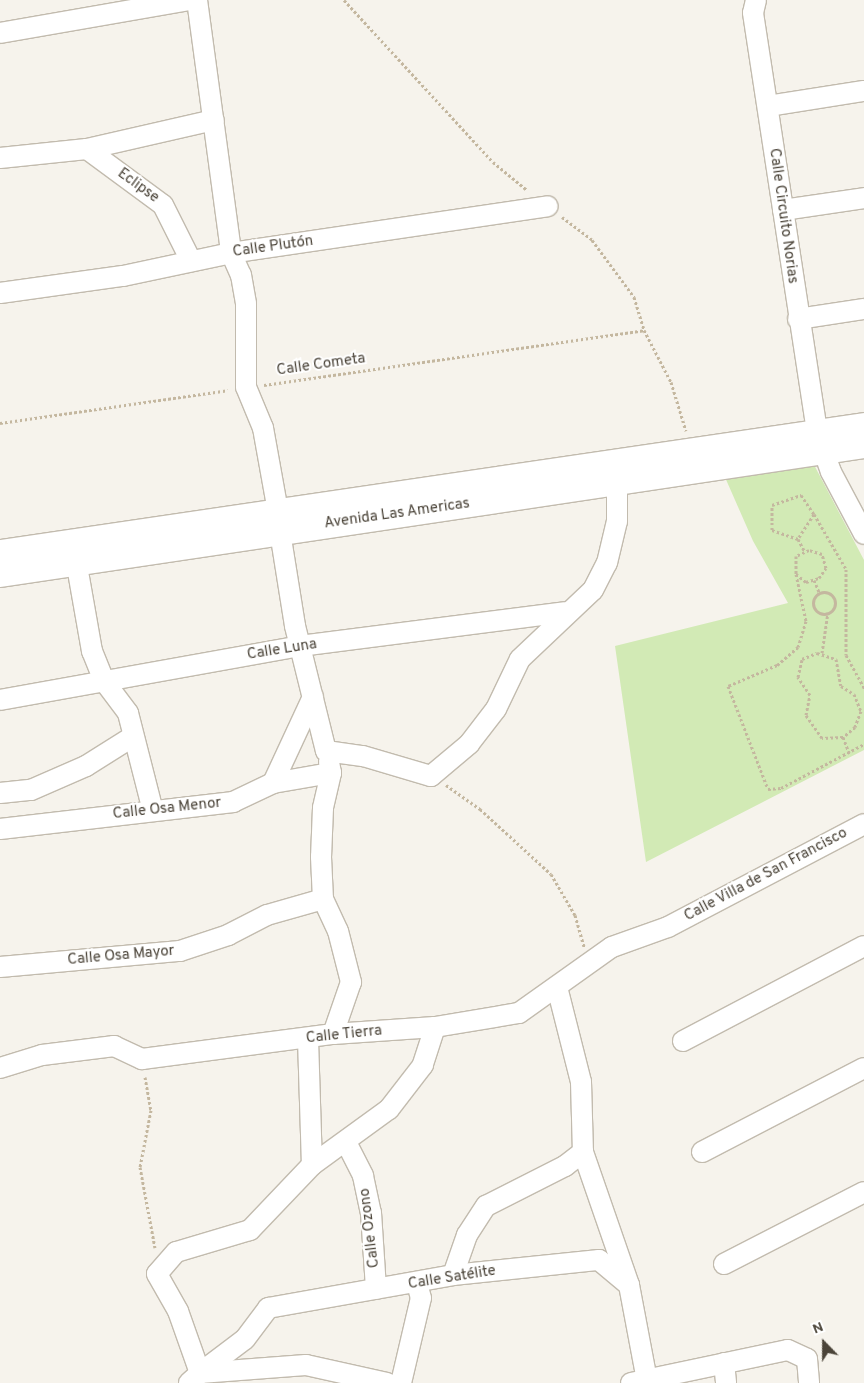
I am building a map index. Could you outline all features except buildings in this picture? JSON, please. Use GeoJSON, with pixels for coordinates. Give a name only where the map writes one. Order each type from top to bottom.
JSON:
{"type":"FeatureCollection","features":[{"type":"Feature","properties":{"kind":"street"},"geometry":{"type":"LineString","coordinates":[[0,34],[190,0]]}},
{"type":"Feature","properties":{"kind":"street"},"geometry":{"type":"LineString","coordinates":[[197,0],[231,253],[241,275],[246,304],[246,387],[263,428],[300,646],[331,773],[323,808],[323,899],[338,931],[350,982],[333,1034]]}},
{"type":"Feature","properties":{"kind":"street","name":"Calle Circuito Norias"},"geometry":{"type":"LineString","coordinates":[[756,0],[753,13],[798,319],[819,442],[864,534]]}},
{"type":"Feature","properties":{"kind":"street"},"geometry":{"type":"LineString","coordinates":[[768,106],[864,91]]}},
{"type":"Feature","properties":{"kind":"street"},"geometry":{"type":"LineString","coordinates":[[0,158],[87,149],[214,120]]}},
{"type":"Feature","properties":{"kind":"street","name":"Eclipse"},"geometry":{"type":"LineString","coordinates":[[87,149],[163,205],[191,261]]}},
{"type":"Feature","properties":{"kind":"street"},"geometry":{"type":"LineString","coordinates":[[783,210],[864,198]]}},
{"type":"Feature","properties":{"kind":"street","name":"Calle Plutón"},"geometry":{"type":"LineString","coordinates":[[0,293],[123,276],[231,253],[548,206]]}},
{"type":"Feature","properties":{"kind":"street"},"geometry":{"type":"LineString","coordinates":[[798,319],[864,309]]}},
{"type":"Feature","properties":{"kind":"street"},"geometry":{"type":"LineString","coordinates":[[819,442],[864,425]]}},
{"type":"Feature","properties":{"kind":"street"},"geometry":{"type":"LineString","coordinates":[[791,445],[819,442],[864,445]]}},
{"type":"Feature","properties":{"kind":"street","name":"Avenida Las Americas"},"geometry":{"type":"LineString","coordinates":[[279,522],[692,449],[791,445]]}},
{"type":"Feature","properties":{"kind":"street","name":"Avenida Las Americas"},"geometry":{"type":"LineString","coordinates":[[0,574],[74,552],[279,522],[617,482],[791,445]]}},
{"type":"Feature","properties":{"kind":"street"},"geometry":{"type":"LineString","coordinates":[[326,750],[363,756],[431,776],[469,744],[496,710],[520,659],[565,612],[593,590],[607,563],[617,521],[617,482]]}},
{"type":"Feature","properties":{"kind":"street","name":"Avenida Las Americas"},"geometry":{"type":"LineString","coordinates":[[0,552],[74,552]]}},
{"type":"Feature","properties":{"kind":"street"},"geometry":{"type":"LineString","coordinates":[[74,552],[92,651],[104,681],[128,713],[132,737],[153,811]]}},
{"type":"Feature","properties":{"kind":"street","name":"Calle Luna"},"geometry":{"type":"LineString","coordinates":[[0,700],[300,646],[565,612]]}},
{"type":"Feature","properties":{"kind":"street"},"geometry":{"type":"LineString","coordinates":[[273,783],[313,697]]}},
{"type":"Feature","properties":{"kind":"street"},"geometry":{"type":"LineString","coordinates":[[0,793],[31,790],[86,766],[132,737]]}},
{"type":"Feature","properties":{"kind":"street","name":"Calle Osa Menor"},"geometry":{"type":"LineString","coordinates":[[0,829],[233,802],[273,783],[331,773]]}},
{"type":"Feature","properties":{"kind":"street","name":"Calle Villa de San Francisco"},"geometry":{"type":"LineString","coordinates":[[668,927],[864,824]]}},
{"type":"Feature","properties":{"kind":"street","name":"Calle Osa Mayor"},"geometry":{"type":"LineString","coordinates":[[0,967],[180,951],[228,935],[267,915],[323,899]]}},
{"type":"Feature","properties":{"kind":"street","name":"Calle Tierra"},"geometry":{"type":"LineString","coordinates":[[142,1059],[308,1039],[333,1034],[435,1026],[519,1013],[557,987],[584,964],[612,947],[668,927]]}},
{"type":"Feature","properties":{"kind":"street"},"geometry":{"type":"LineString","coordinates":[[683,1041],[864,946]]}},
{"type":"Feature","properties":{"kind":"street"},"geometry":{"type":"LineString","coordinates":[[557,987],[581,1082],[582,1152],[629,1285],[639,1382],[788,1350],[807,1359],[809,1383]]}},
{"type":"Feature","properties":{"kind":"street"},"geometry":{"type":"LineString","coordinates":[[387,1383],[306,1365],[194,1378],[178,1311],[157,1274],[176,1252],[250,1230],[312,1165],[389,1109],[423,1065],[435,1026]]}},
{"type":"Feature","properties":{"kind":"street"},"geometry":{"type":"LineString","coordinates":[[308,1039],[312,1165]]}},
{"type":"Feature","properties":{"kind":"street"},"geometry":{"type":"LineString","coordinates":[[0,1068],[42,1055],[114,1046],[142,1059]]}},
{"type":"Feature","properties":{"kind":"street"},"geometry":{"type":"LineString","coordinates":[[702,1152],[864,1068]]}},
{"type":"Feature","properties":{"kind":"street","name":"Calle Ozono"},"geometry":{"type":"LineString","coordinates":[[346,1142],[363,1176],[371,1212],[376,1289]]}},
{"type":"Feature","properties":{"kind":"street"},"geometry":{"type":"LineString","coordinates":[[453,1275],[467,1235],[486,1206],[565,1166],[582,1152]]}},
{"type":"Feature","properties":{"kind":"street"},"geometry":{"type":"LineString","coordinates":[[724,1264],[864,1192]]}},
{"type":"Feature","properties":{"kind":"street","name":"Calle Satélite"},"geometry":{"type":"LineString","coordinates":[[194,1378],[245,1339],[268,1308],[376,1289],[417,1284],[453,1275],[599,1260],[629,1285]]}},
{"type":"Feature","properties":{"kind":"street"},"geometry":{"type":"LineString","coordinates":[[401,1383],[422,1298],[417,1284]]}},
{"type":"Feature","properties":{"kind":"street"},"geometry":{"type":"LineString","coordinates":[[724,1363],[726,1383]]}},
{"type":"Feature","properties":{"kind":"path"},"geometry":{"type":"LineString","coordinates":[[344,0],[493,162],[592,240],[634,297],[644,330],[671,382],[692,449]]}},
{"type":"Feature","properties":{"kind":"path","name":"Calle Cometa"},"geometry":{"type":"LineString","coordinates":[[0,422],[644,330]]}},
{"type":"Feature","properties":{"kind":"path"},"geometry":{"type":"LineString","coordinates":[[805,552],[798,539],[772,530],[772,505],[801,495],[846,569],[846,655],[864,688]]}},
{"type":"Feature","properties":{"kind":"path"},"geometry":{"type":"LineString","coordinates":[[798,539],[814,514]]}},
{"type":"Feature","properties":{"kind":"path"},"geometry":{"type":"LineString","coordinates":[[796,574],[806,582],[814,580],[826,568],[822,554],[805,552],[796,556],[796,574],[806,621],[798,646],[777,665],[728,686],[768,789],[781,788],[864,744]]}},
{"type":"Feature","properties":{"kind":"path"},"geometry":{"type":"LineString","coordinates":[[814,580],[819,592]]}},
{"type":"Feature","properties":{"kind":"path"},"geometry":{"type":"LineString","coordinates":[[819,592],[832,592],[834,609],[821,615],[815,610],[812,600],[819,592]]}},
{"type":"Feature","properties":{"kind":"path"},"geometry":{"type":"LineString","coordinates":[[822,653],[828,612]]}},
{"type":"Feature","properties":{"kind":"path"},"geometry":{"type":"LineString","coordinates":[[822,653],[836,659],[841,686],[854,694],[860,711],[855,727],[843,738],[822,738],[806,715],[810,695],[798,677],[802,659],[822,653]]}},
{"type":"Feature","properties":{"kind":"path"},"geometry":{"type":"LineString","coordinates":[[843,738],[849,752]]}},
{"type":"Feature","properties":{"kind":"path"},"geometry":{"type":"LineString","coordinates":[[431,776],[480,809],[551,874],[575,914],[586,958],[584,964]]}},
{"type":"Feature","properties":{"kind":"path"},"geometry":{"type":"LineString","coordinates":[[142,1059],[151,1110],[140,1167],[153,1222],[157,1274]]}},
{"type":"Feature","properties":{"kind":"green space"},"geometry":{"type":"Polygon","coordinates":[[[812,461],[864,560],[864,750],[646,862],[615,646],[788,603],[753,541],[724,475],[812,461]]]}}]}
